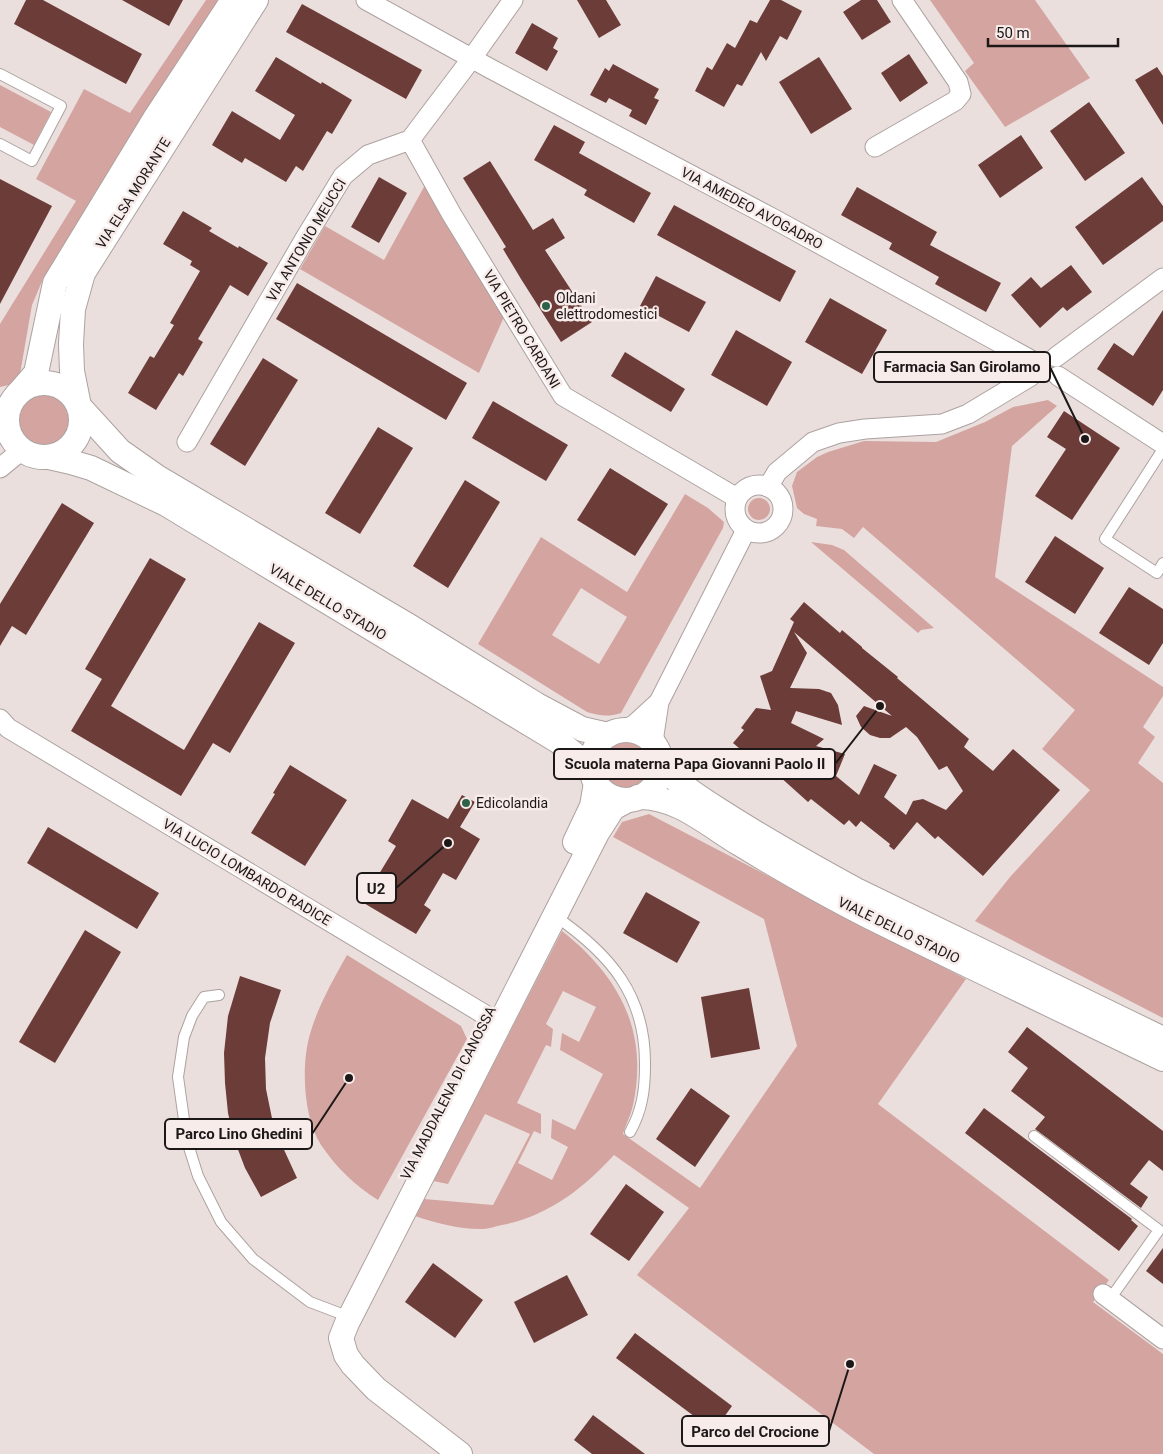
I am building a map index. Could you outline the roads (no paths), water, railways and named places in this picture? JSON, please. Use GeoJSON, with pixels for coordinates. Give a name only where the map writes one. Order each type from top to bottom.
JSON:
{"type":"FeatureCollection","features":[{"type":"Feature","properties":{"kind":"street","name":"VIA ELSA MORANTE"},"geometry":{"type":"LineString","coordinates":[[79,406],[72,370],[71,344],[73,309],[83,273],[233,0]]}},
{"type":"Feature","properties":{"kind":"street","name":"VIA ELSA MORANTE"},"geometry":{"type":"LineString","coordinates":[[8,405],[36,373],[55,283],[167,120],[256,0]]}},
{"type":"Feature","properties":{"kind":"street","name":"VIA AMEDEO AVOGADRO"},"geometry":{"type":"LineString","coordinates":[[366,0],[782,223],[1031,368]]}},
{"type":"Feature","properties":{"kind":"street"},"geometry":{"type":"LineString","coordinates":[[410,140],[513,0]]}},
{"type":"Feature","properties":{"kind":"street"},"geometry":{"type":"LineString","coordinates":[[875,147],[955,101],[961,94],[958,82],[902,0]]}},
{"type":"Feature","properties":{"kind":"street","name":"VIA ANTONIO MEUCCI"},"geometry":{"type":"LineString","coordinates":[[187,442],[343,176],[368,155],[410,140]]}},
{"type":"Feature","properties":{"kind":"street","name":"VIA PIETRO CARDANI"},"geometry":{"type":"LineString","coordinates":[[410,140],[452,214],[563,396],[738,498]]}},
{"type":"Feature","properties":{"kind":"street"},"geometry":{"type":"LineString","coordinates":[[1056,357],[1163,278]]}},
{"type":"Feature","properties":{"kind":"street"},"geometry":{"type":"LineString","coordinates":[[768,487],[778,472],[813,442],[838,433],[865,428],[942,424],[968,414],[1031,368],[1038,353],[1048,352],[1056,357],[1060,365],[1058,376],[1055,380],[1047,383],[1040,383],[1031,368]]}},
{"type":"Feature","properties":{"kind":"street"},"geometry":{"type":"LineString","coordinates":[[1058,376],[1163,444]]}},
{"type":"Feature","properties":{"kind":"street"},"geometry":{"type":"LineString","coordinates":[[48,383],[58,386],[72,395],[79,406],[82,420],[80,431],[74,443],[60,454],[49,458],[36,457],[22,450],[12,439],[7,425],[8,405],[24,389],[36,384],[48,383]]}},
{"type":"Feature","properties":{"kind":"street","name":"VIALE DELLO STADIO"},"geometry":{"type":"LineString","coordinates":[[79,406],[120,451],[157,477],[409,626],[537,705],[582,729],[617,732],[637,731],[647,737],[672,776],[689,790],[791,854],[856,890],[1163,1039]]}},
{"type":"Feature","properties":{"kind":"street"},"geometry":{"type":"LineString","coordinates":[[0,468],[22,450]]}},
{"type":"Feature","properties":{"kind":"street","name":"VIALE DELLO STADIO"},"geometry":{"type":"LineString","coordinates":[[49,458],[92,468],[166,504],[558,741],[584,762],[604,792],[615,798],[633,799],[649,797],[662,800],[689,812],[738,843],[866,914],[1163,1059]]}},
{"type":"Feature","properties":{"kind":"street"},"geometry":{"type":"LineString","coordinates":[[754,486],[768,487],[780,497],[783,513],[780,521],[769,532],[753,533],[746,530],[737,519],[735,512],[738,498],[742,492],[754,486]]}},
{"type":"Feature","properties":{"kind":"street"},"geometry":{"type":"LineString","coordinates":[[633,799],[650,791],[657,780],[661,768],[654,735],[659,702],[746,530]]}},
{"type":"Feature","properties":{"kind":"street"},"geometry":{"type":"LineString","coordinates":[[594,778],[591,764],[596,747],[617,732],[635,724],[659,702]]}},
{"type":"Feature","properties":{"kind":"street","name":"VIA LUCIO LOMBARDO RADICE"},"geometry":{"type":"LineString","coordinates":[[3,729],[497,1012]]}},
{"type":"Feature","properties":{"kind":"street","name":"VIA MADDALENA DI CANOSSA"},"geometry":{"type":"LineString","coordinates":[[460,1454],[376,1389],[346,1355],[342,1338],[347,1323],[471,1078],[485,1036],[497,1012],[531,929],[592,806],[594,778]]}},
{"type":"Feature","properties":{"kind":"street","name":"VIA MADDALENA DI CANOSSA"},"geometry":{"type":"LineString","coordinates":[[376,1389],[354,1379],[340,1367],[333,1354],[332,1332],[339,1313],[439,1108],[497,1012],[521,980],[602,823],[613,808],[633,799]]}},
{"type":"Feature","properties":{"kind":"street"},"geometry":{"type":"LineString","coordinates":[[521,980],[531,946],[531,929],[539,930],[554,915]]}},
{"type":"Feature","properties":{"kind":"street"},"geometry":{"type":"LineString","coordinates":[[364,1262],[381,1242],[404,1197],[417,1185],[417,1173],[440,1126],[439,1108]]}},
{"type":"Feature","properties":{"kind":"street"},"geometry":{"type":"LineString","coordinates":[[1106,1296],[1163,1339]]}},
{"type":"Feature","properties":{"kind":"lane"},"geometry":{"type":"LineString","coordinates":[[0,74],[61,106],[32,161],[0,144]]}},
{"type":"Feature","properties":{"kind":"lane"},"geometry":{"type":"LineString","coordinates":[[1163,449],[1105,539],[1157,573],[1163,563]]}},
{"type":"Feature","properties":{"kind":"lane"},"geometry":{"type":"LineString","coordinates":[[554,915],[581,934],[608,960],[619,975],[634,1003],[640,1020],[646,1050],[645,1082],[638,1116],[630,1132]]}},
{"type":"Feature","properties":{"kind":"lane"},"geometry":{"type":"LineString","coordinates":[[219,996],[204,997],[192,1016],[184,1037],[178,1077],[187,1141],[198,1176],[221,1222],[252,1259],[310,1302],[339,1313]]}},
{"type":"Feature","properties":{"kind":"lane"},"geometry":{"type":"LineString","coordinates":[[1034,1136],[1159,1230],[1106,1296]]}},
{"type":"Feature","properties":{"kind":"place","name":"Oldani elettrodomestici"},"geometry":{"type":"Point","coordinates":[546,306]}},
{"type":"Feature","properties":{"kind":"place","name":"Farmacia San Girolamo"},"geometry":{"type":"Point","coordinates":[1085,439]}},
{"type":"Feature","properties":{"kind":"place","name":"Scuola materna Papa Giovanni Paolo II"},"geometry":{"type":"Point","coordinates":[880,706]}},
{"type":"Feature","properties":{"kind":"place","name":"Edicolandia"},"geometry":{"type":"Point","coordinates":[466,803]}},
{"type":"Feature","properties":{"kind":"place","name":"U2"},"geometry":{"type":"Point","coordinates":[448,843]}},
{"type":"Feature","properties":{"kind":"place","name":"Parco Lino Ghedini"},"geometry":{"type":"Point","coordinates":[349,1078]}},
{"type":"Feature","properties":{"kind":"place","name":"Parco del Crocione"},"geometry":{"type":"Point","coordinates":[850,1364]}}]}
